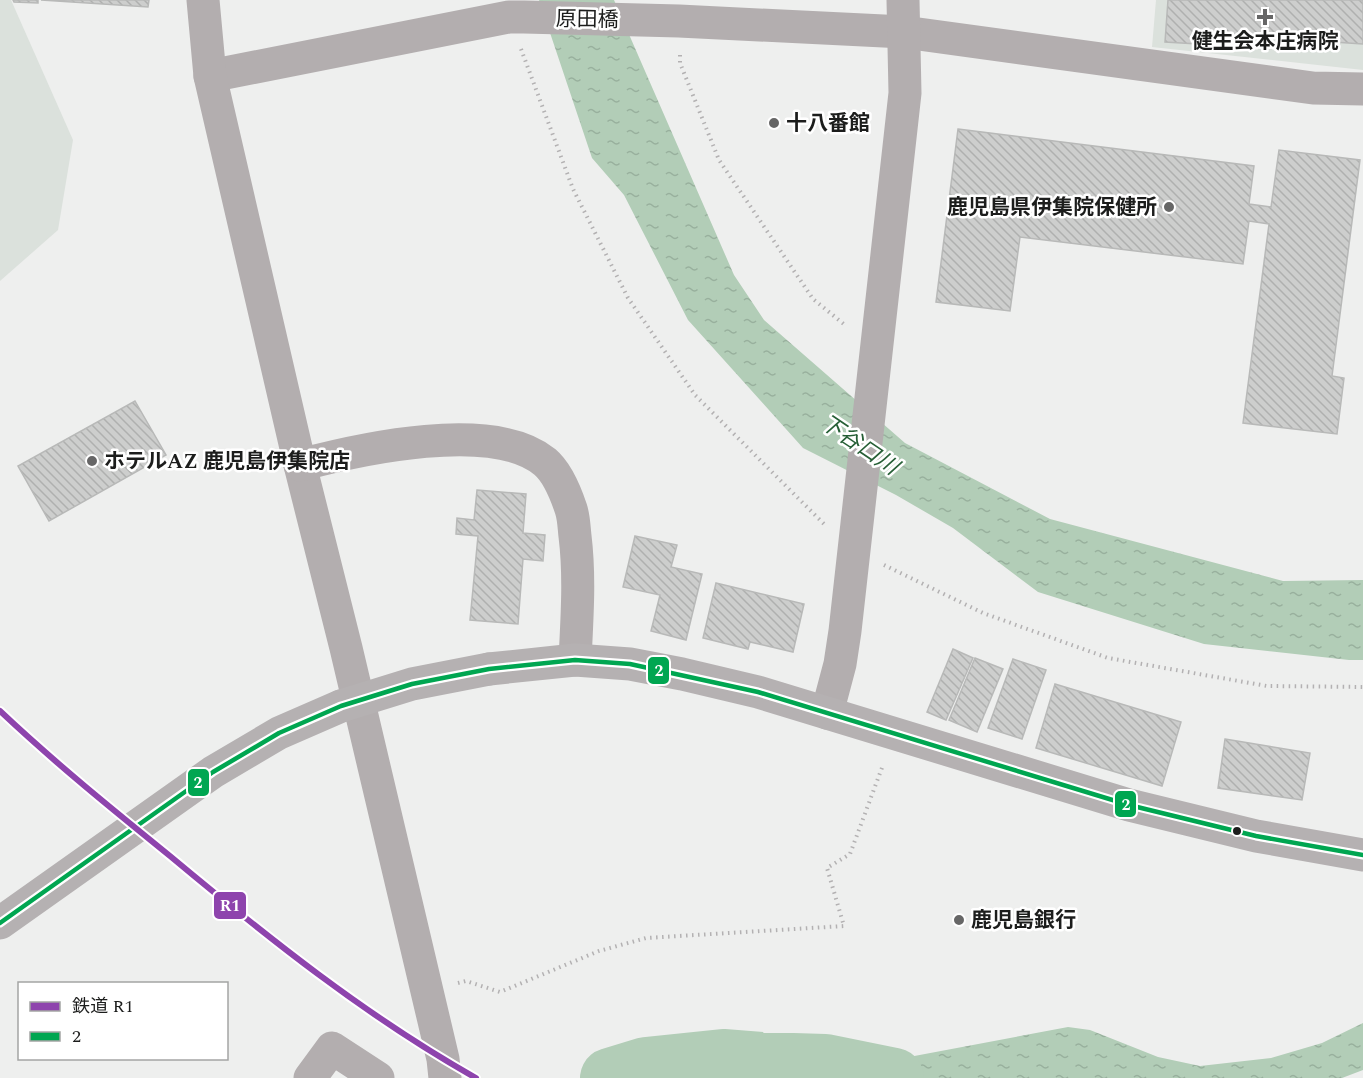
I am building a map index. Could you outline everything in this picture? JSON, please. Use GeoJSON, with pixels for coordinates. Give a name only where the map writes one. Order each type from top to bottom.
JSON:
{"type":"FeatureCollection","features":[{"type":"Feature","properties":{"kind":"main road"},"geometry":{"type":"LineString","coordinates":[[0,923],[213,772],[279,733],[341,706],[412,684],[489,669],[575,660],[630,664],[758,692],[1129,805],[1256,836],[1363,855]]}},
{"type":"Feature","properties":{"kind":"street"},"geometry":{"type":"LineString","coordinates":[[203,0],[210,76],[300,465],[346,648],[426,989],[445,1078]]}},
{"type":"Feature","properties":{"kind":"street"},"geometry":{"type":"LineString","coordinates":[[826,713],[840,664],[856,540],[905,93],[904,16]]}},
{"type":"Feature","properties":{"kind":"street","name":"原田橋"},"geometry":{"type":"LineString","coordinates":[[210,76],[509,17],[665,20],[904,16],[1313,88],[1363,89]]}},
{"type":"Feature","properties":{"kind":"street"},"geometry":{"type":"LineString","coordinates":[[300,465],[381,446],[475,440],[517,447],[545,462],[562,486],[572,511],[578,565],[575,660]]}},
{"type":"Feature","properties":{"kind":"street"},"geometry":{"type":"LineString","coordinates":[[310,1078],[332,1048],[378,1078]]}},
{"type":"Feature","properties":{"kind":"path"},"geometry":{"type":"LineString","coordinates":[[665,20],[719,160],[813,299],[876,356]]}},
{"type":"Feature","properties":{"kind":"path"},"geometry":{"type":"LineString","coordinates":[[426,989],[466,981],[500,992],[599,951],[646,938],[844,926],[827,868],[850,854],[895,734]]}},
{"type":"Feature","properties":{"kind":"shaded area"},"geometry":{"type":"Polygon","coordinates":[[[0,0],[11,0],[73,140],[58,230],[0,281],[0,0]]]}},
{"type":"Feature","properties":{"kind":"shaded area","name":"健生会本庄病院"},"geometry":{"type":"Polygon","coordinates":[[[1156,0],[1363,0],[1363,70],[1152,47],[1156,0]]]}},
{"type":"Feature","properties":{"kind":"water","name":"下谷口川"},"geometry":{"type":"Polygon","coordinates":[[[539,0],[614,0],[734,275],[764,320],[905,443],[1050,519],[1283,581],[1363,580],[1363,660],[1204,644],[1038,592],[953,528],[896,495],[803,448],[688,320],[624,195],[592,158],[539,0]]]}},
{"type":"Feature","properties":{"kind":"water"},"geometry":{"type":"Polygon","coordinates":[[[1363,1023],[1363,1070],[1342,1078],[892,1078],[909,1057],[1068,1027],[1090,1030],[1158,1057],[1200,1066],[1271,1058],[1322,1043],[1363,1023]]]}},
{"type":"Feature","properties":{"kind":"building"},"geometry":{"type":"Polygon","coordinates":[[[13,0],[38,0],[38,3],[14,2],[13,0]]]}},
{"type":"Feature","properties":{"kind":"building"},"geometry":{"type":"Polygon","coordinates":[[[41,0],[149,0],[148,7],[41,0]]]}},
{"type":"Feature","properties":{"kind":"building","name":"健生会本庄病院"},"geometry":{"type":"Polygon","coordinates":[[[1168,0],[1363,0],[1363,44],[1215,34],[1214,45],[1165,42],[1168,0]]]}},
{"type":"Feature","properties":{"kind":"building"},"geometry":{"type":"Polygon","coordinates":[[[958,129],[1254,166],[1249,204],[1271,207],[1279,150],[1360,160],[1332,376],[1344,378],[1337,434],[1243,423],[1269,224],[1249,221],[1243,264],[1020,237],[1010,311],[936,302],[958,129]]]}},
{"type":"Feature","properties":{"kind":"building","name":"ホテルAZ 鹿児島伊集院店"},"geometry":{"type":"Polygon","coordinates":[[[135,401],[166,455],[49,521],[18,466],[135,401]]]}},
{"type":"Feature","properties":{"kind":"building"},"geometry":{"type":"Polygon","coordinates":[[[477,490],[526,494],[523,533],[545,535],[543,561],[523,559],[518,624],[470,620],[478,536],[456,534],[457,518],[474,520],[477,490]]]}},
{"type":"Feature","properties":{"kind":"building"},"geometry":{"type":"Polygon","coordinates":[[[635,536],[677,545],[671,567],[702,574],[686,640],[651,631],[660,595],[623,587],[635,536]]]}},
{"type":"Feature","properties":{"kind":"building"},"geometry":{"type":"Polygon","coordinates":[[[716,583],[804,604],[793,652],[750,642],[748,649],[703,638],[716,583]]]}},
{"type":"Feature","properties":{"kind":"building"},"geometry":{"type":"Polygon","coordinates":[[[953,649],[973,658],[946,720],[927,712],[953,649]]]}},
{"type":"Feature","properties":{"kind":"building"},"geometry":{"type":"Polygon","coordinates":[[[975,658],[1003,669],[977,732],[949,720],[975,658]]]}},
{"type":"Feature","properties":{"kind":"building"},"geometry":{"type":"Polygon","coordinates":[[[1013,659],[1046,670],[1022,739],[988,728],[1013,659]]]}},
{"type":"Feature","properties":{"kind":"building"},"geometry":{"type":"Polygon","coordinates":[[[1055,684],[1181,722],[1162,786],[1036,748],[1055,684]]]}},
{"type":"Feature","properties":{"kind":"building"},"geometry":{"type":"Polygon","coordinates":[[[1225,739],[1310,753],[1302,800],[1218,788],[1225,739]]]}},
{"type":"Feature","properties":{"kind":"waterway"},"geometry":{"type":"LineString","coordinates":[[610,1078],[646,1067],[723,1059],[825,1064],[894,1078]]}},
{"type":"Feature","properties":{"kind":"rail line","name":"R1"},"geometry":{"type":"LineString","coordinates":[[0,711],[84,785],[280,945],[395,1029],[476,1078]]}},
{"type":"Feature","properties":{"kind":"transit line","name":"2"},"geometry":{"type":"LineString","coordinates":[[0,923],[213,772],[279,733],[341,706],[412,684],[489,669],[575,660],[630,664],[758,692],[1129,805],[1256,836],[1363,855]]}},
{"type":"Feature","properties":{"kind":"place","name":"健生会本庄病院"},"geometry":{"type":"Point","coordinates":[1265,17]}},
{"type":"Feature","properties":{"kind":"place","name":"十八番館"},"geometry":{"type":"Point","coordinates":[774,123]}},
{"type":"Feature","properties":{"kind":"place","name":"鹿児島県伊集院保健所"},"geometry":{"type":"Point","coordinates":[1169,207]}},
{"type":"Feature","properties":{"kind":"place","name":"ホテルAZ 鹿児島伊集院店"},"geometry":{"type":"Point","coordinates":[92,461]}},
{"type":"Feature","properties":{"kind":"place","name":"鹿児島銀行"},"geometry":{"type":"Point","coordinates":[959,920]}}]}
